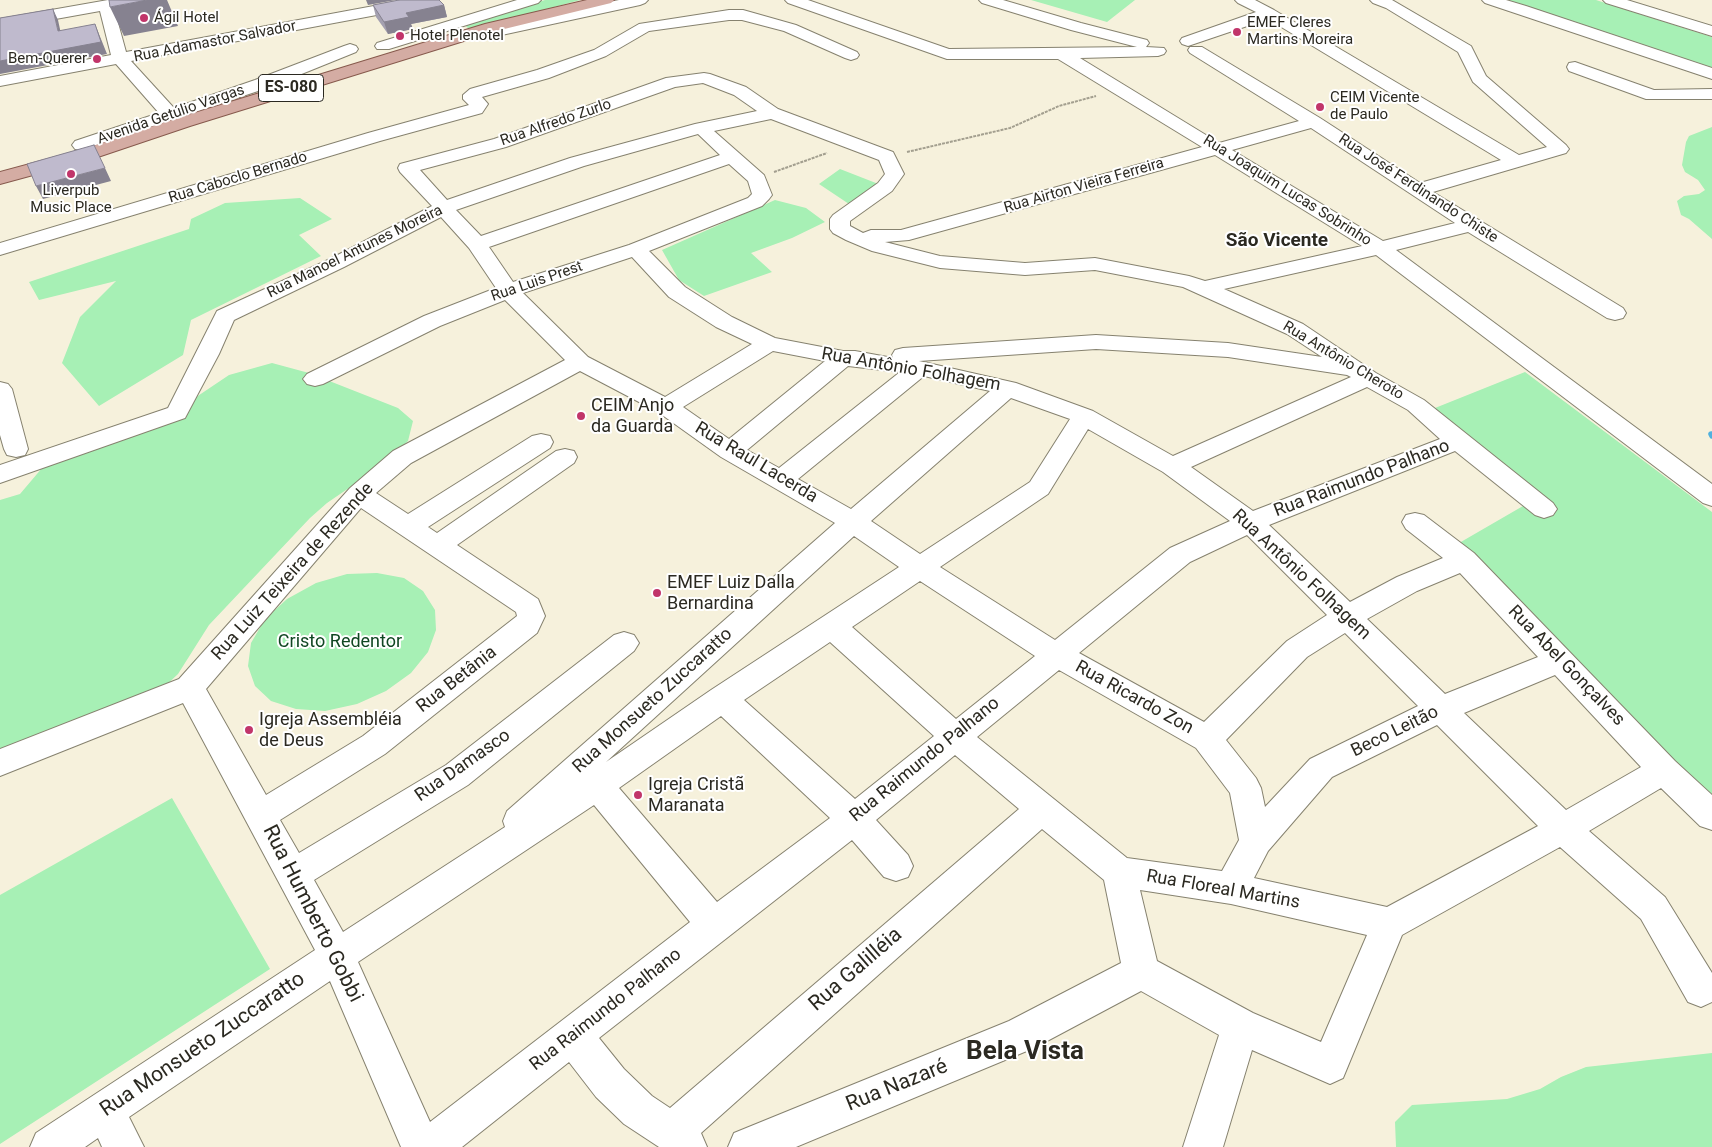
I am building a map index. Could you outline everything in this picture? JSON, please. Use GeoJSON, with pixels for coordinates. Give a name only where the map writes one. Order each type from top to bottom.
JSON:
{"type":"FeatureCollection","features":[{"type":"Feature","properties":{"kind":"main road","name":"ES-080"},"geometry":{"type":"LineString","coordinates":[[93,146],[178,118],[491,27],[606,0]]}},
{"type":"Feature","properties":{"kind":"main road","name":"ES-080"},"geometry":{"type":"LineString","coordinates":[[398,55],[497,31],[588,4]]}},
{"type":"Feature","properties":{"kind":"main road","name":"ES-080"},"geometry":{"type":"LineString","coordinates":[[93,146],[178,118]]}},
{"type":"Feature","properties":{"kind":"main road","name":"Avenida Getúlio Vargas"},"geometry":{"type":"LineString","coordinates":[[0,167],[93,146]]}},
{"type":"Feature","properties":{"kind":"main road","name":"Avenida Getúlio Vargas"},"geometry":{"type":"LineString","coordinates":[[0,178],[93,146]]}},
{"type":"Feature","properties":{"kind":"street"},"geometry":{"type":"LineString","coordinates":[[0,24],[133,0]]}},
{"type":"Feature","properties":{"kind":"street"},"geometry":{"type":"LineString","coordinates":[[341,0],[358,38],[376,52],[383,46],[533,0]]}},
{"type":"Feature","properties":{"kind":"street","name":"Rua Adamastor Salvador"},"geometry":{"type":"LineString","coordinates":[[0,81],[326,21],[358,38],[430,0]]}},
{"type":"Feature","properties":{"kind":"street"},"geometry":{"type":"LineString","coordinates":[[497,31],[640,0]]}},
{"type":"Feature","properties":{"kind":"street"},"geometry":{"type":"LineString","coordinates":[[793,0],[947,54],[1061,54],[1173,46],[1269,13]]}},
{"type":"Feature","properties":{"kind":"street","name":"Rua José Ferdinando Chiste"},"geometry":{"type":"LineString","coordinates":[[986,0],[1076,27],[1173,46],[1314,122],[1418,190],[1614,313]]}},
{"type":"Feature","properties":{"kind":"street"},"geometry":{"type":"LineString","coordinates":[[1243,0],[1269,13],[1516,161]]}},
{"type":"Feature","properties":{"kind":"street"},"geometry":{"type":"LineString","coordinates":[[1378,0],[1391,5],[1465,49],[1479,78],[1560,149],[1418,190]]}},
{"type":"Feature","properties":{"kind":"street"},"geometry":{"type":"LineString","coordinates":[[1490,0],[1712,74]]}},
{"type":"Feature","properties":{"kind":"street"},"geometry":{"type":"LineString","coordinates":[[1611,0],[1712,31]]}},
{"type":"Feature","properties":{"kind":"street"},"geometry":{"type":"LineString","coordinates":[[106,5],[120,59],[178,118]]}},
{"type":"Feature","properties":{"kind":"street","name":"Rua Caboclo Bernado"},"geometry":{"type":"LineString","coordinates":[[0,249],[374,136],[476,109],[480,104],[472,99],[472,95],[476,93],[543,74],[600,53],[645,27],[729,14],[743,15],[790,28],[850,55]]}},
{"type":"Feature","properties":{"kind":"street","name":"Avenida Getúlio Vargas"},"geometry":{"type":"LineString","coordinates":[[178,118],[261,84],[358,38]]}},
{"type":"Feature","properties":{"kind":"street","name":"Rua Joaquim Lucas Sobrinho"},"geometry":{"type":"LineString","coordinates":[[1061,54],[1380,248],[1712,496]]}},
{"type":"Feature","properties":{"kind":"street"},"geometry":{"type":"LineString","coordinates":[[1575,67],[1652,95],[1712,94]]}},
{"type":"Feature","properties":{"kind":"street","name":"Rua Alfredo Zurlo"},"geometry":{"type":"LineString","coordinates":[[407,168],[500,143],[672,82],[704,78],[740,91],[772,113]]}},
{"type":"Feature","properties":{"kind":"street"},"geometry":{"type":"LineString","coordinates":[[772,113],[886,156]]}},
{"type":"Feature","properties":{"kind":"street","name":"Rua Manoel Antunes Moreira"},"geometry":{"type":"LineString","coordinates":[[0,474],[177,413],[225,316],[445,207],[577,162],[701,128],[772,113]]}},
{"type":"Feature","properties":{"kind":"street","name":"Rua Airton Vieira Ferreira"},"geometry":{"type":"LineString","coordinates":[[854,236],[902,236],[1314,122]]}},
{"type":"Feature","properties":{"kind":"street"},"geometry":{"type":"LineString","coordinates":[[701,128],[760,187]]}},
{"type":"Feature","properties":{"kind":"street","name":"Rua Antônio Cheroto"},"geometry":{"type":"LineString","coordinates":[[886,156],[895,174],[884,187],[840,219],[840,228],[854,236],[879,247],[940,262],[1025,269],[1095,264],[1189,282],[1295,329],[1361,373],[1416,405],[1544,509]]}},
{"type":"Feature","properties":{"kind":"street"},"geometry":{"type":"LineString","coordinates":[[477,244],[731,157]]}},
{"type":"Feature","properties":{"kind":"street","name":"Rua Raul Lacerda"},"geometry":{"type":"LineString","coordinates":[[407,168],[445,207],[477,244],[508,291],[580,362],[666,407],[730,451],[853,522],[919,567]]}},
{"type":"Feature","properties":{"kind":"street","name":"Rua Luis Prest"},"geometry":{"type":"LineString","coordinates":[[315,379],[432,321],[508,291],[636,249],[755,202],[760,187]]}},
{"type":"Feature","properties":{"kind":"street"},"geometry":{"type":"LineString","coordinates":[[1202,288],[1380,248],[1472,224]]}},
{"type":"Feature","properties":{"kind":"street","name":"Rua Antônio Folhagem"},"geometry":{"type":"LineString","coordinates":[[636,249],[677,292],[724,322],[769,344],[842,358],[920,368],[1008,388],[1084,416],[1172,466],[1250,522],[1562,829],[1653,908],[1702,989]]}},
{"type":"Feature","properties":{"kind":"street"},"geometry":{"type":"LineString","coordinates":[[730,451],[842,358],[1096,342],[1228,350],[1361,373]]}},
{"type":"Feature","properties":{"kind":"street"},"geometry":{"type":"LineString","coordinates":[[666,407],[769,344]]}},
{"type":"Feature","properties":{"kind":"street","name":"Rua Luiz Teixeira de Rezende"},"geometry":{"type":"LineString","coordinates":[[0,764],[190,687],[359,494],[402,457],[580,362]]}},
{"type":"Feature","properties":{"kind":"street"},"geometry":{"type":"LineString","coordinates":[[781,479],[920,368]]}},
{"type":"Feature","properties":{"kind":"street"},"geometry":{"type":"LineString","coordinates":[[1172,466],[1361,373]]}},
{"type":"Feature","properties":{"kind":"street","name":"Rua Monsueto Zuccaratto"},"geometry":{"type":"LineString","coordinates":[[50,1147],[456,877],[589,776],[853,522],[1008,388]]}},
{"type":"Feature","properties":{"kind":"street"},"geometry":{"type":"LineString","coordinates":[[0,389],[16,449]]}},
{"type":"Feature","properties":{"kind":"street","name":"Rua Monsueto Zuccaratto"},"geometry":{"type":"LineString","coordinates":[[589,776],[722,699],[1039,488],[1084,416]]}},
{"type":"Feature","properties":{"kind":"street","name":"Rua Raimundo Palhano"},"geometry":{"type":"LineString","coordinates":[[430,1147],[854,818],[1180,554],[1250,522],[1458,441]]}},
{"type":"Feature","properties":{"kind":"street"},"geometry":{"type":"LineString","coordinates":[[409,526],[540,442]]}},
{"type":"Feature","properties":{"kind":"street"},"geometry":{"type":"LineString","coordinates":[[359,494],[438,545],[565,457]]}},
{"type":"Feature","properties":{"kind":"street","name":"Rua Abel Gonçalves"},"geometry":{"type":"LineString","coordinates":[[1415,522],[1464,560],[1664,770],[1712,816]]}},
{"type":"Feature","properties":{"kind":"street","name":"Rua Betânia"},"geometry":{"type":"LineString","coordinates":[[261,815],[374,745],[527,626],[531,616],[528,606],[438,545]]}},
{"type":"Feature","properties":{"kind":"street"},"geometry":{"type":"LineString","coordinates":[[1207,739],[1297,649],[1347,617],[1407,584],[1464,560]]}},
{"type":"Feature","properties":{"kind":"street","name":"Rua Ricardo Zon"},"geometry":{"type":"LineString","coordinates":[[919,567],[1055,654],[1207,739],[1245,788],[1256,841]]}},
{"type":"Feature","properties":{"kind":"street"},"geometry":{"type":"LineString","coordinates":[[832,626],[954,736],[1119,872],[1141,972],[1240,1026],[1330,1065],[1389,924],[1562,829],[1664,770]]}},
{"type":"Feature","properties":{"kind":"street","name":"Rua Damasco"},"geometry":{"type":"LineString","coordinates":[[293,875],[457,775],[624,643]]}},
{"type":"Feature","properties":{"kind":"street","name":"Beco Leitão"},"geometry":{"type":"LineString","coordinates":[[1256,841],[1321,768],[1441,709],[1560,660]]}},
{"type":"Feature","properties":{"kind":"street","name":"Rua Humberto Gobbi"},"geometry":{"type":"LineString","coordinates":[[190,687],[337,956],[421,1147]]}},
{"type":"Feature","properties":{"kind":"street"},"geometry":{"type":"LineString","coordinates":[[722,699],[854,818],[896,866]]}},
{"type":"Feature","properties":{"kind":"street"},"geometry":{"type":"LineString","coordinates":[[589,776],[714,925]]}},
{"type":"Feature","properties":{"kind":"street","name":"Rua Galilléia"},"geometry":{"type":"LineString","coordinates":[[680,1140],[931,903],[1042,809]]}},
{"type":"Feature","properties":{"kind":"street"},"geometry":{"type":"LineString","coordinates":[[1231,888],[1256,841]]}},
{"type":"Feature","properties":{"kind":"street","name":"Rua Floreal Martins"},"geometry":{"type":"LineString","coordinates":[[1119,872],[1231,888],[1389,924]]}},
{"type":"Feature","properties":{"kind":"street","name":"Rua Nazaré"},"geometry":{"type":"LineString","coordinates":[[748,1147],[1021,1035],[1141,972]]}},
{"type":"Feature","properties":{"kind":"street"},"geometry":{"type":"LineString","coordinates":[[1203,1147],[1240,1026]]}},
{"type":"Feature","properties":{"kind":"street"},"geometry":{"type":"LineString","coordinates":[[573,1036],[610,1083],[638,1110],[680,1140]]}},
{"type":"Feature","properties":{"kind":"street"},"geometry":{"type":"LineString","coordinates":[[104,1111],[124,1147]]}},
{"type":"Feature","properties":{"kind":"path"},"geometry":{"type":"LineString","coordinates":[[886,156],[1010,128],[1059,106],[1121,89]]}},
{"type":"Feature","properties":{"kind":"path"},"geometry":{"type":"LineString","coordinates":[[760,187],[851,144]]}},
{"type":"Feature","properties":{"kind":"green space"},"geometry":{"type":"Polygon","coordinates":[[[545,0],[580,0],[470,30],[464,24],[545,0]]]}},
{"type":"Feature","properties":{"kind":"green space"},"geometry":{"type":"Polygon","coordinates":[[[1031,0],[1135,0],[1107,22],[1031,0]]]}},
{"type":"Feature","properties":{"kind":"green space"},"geometry":{"type":"Polygon","coordinates":[[[1503,0],[1596,0],[1712,37],[1712,70],[1503,0]]]}},
{"type":"Feature","properties":{"kind":"green space"},"geometry":{"type":"Polygon","coordinates":[[[1712,127],[1712,239],[1689,219],[1681,215],[1677,201],[1684,196],[1699,194],[1705,190],[1698,180],[1685,172],[1682,165],[1686,142],[1689,136],[1712,127]]]}},
{"type":"Feature","properties":{"kind":"green space"},"geometry":{"type":"Polygon","coordinates":[[[840,169],[881,185],[852,206],[819,184],[840,169]]]}},
{"type":"Feature","properties":{"kind":"green space"},"geometry":{"type":"Polygon","coordinates":[[[300,198],[332,219],[299,235],[321,256],[191,320],[183,355],[99,406],[62,363],[80,317],[116,281],[39,300],[29,282],[189,229],[191,219],[225,203],[300,198]]]}},
{"type":"Feature","properties":{"kind":"green space"},"geometry":{"type":"Polygon","coordinates":[[[775,200],[806,208],[825,222],[792,238],[751,253],[772,272],[704,296],[679,280],[662,250],[775,200]]]}},
{"type":"Feature","properties":{"kind":"green space"},"geometry":{"type":"Polygon","coordinates":[[[272,363],[309,373],[398,408],[413,421],[408,441],[384,464],[327,503],[310,518],[209,625],[178,674],[139,711],[0,766],[0,500],[20,494],[48,461],[165,418],[229,375],[272,363]]]}},
{"type":"Feature","properties":{"kind":"green space"},"geometry":{"type":"Polygon","coordinates":[[[1525,372],[1712,512],[1712,827],[1447,550],[1523,506],[1430,410],[1525,372]]]}},
{"type":"Feature","properties":{"kind":"green space","name":"Cristo Redentor"},"geometry":{"type":"Polygon","coordinates":[[[377,573],[404,578],[423,591],[435,610],[436,630],[428,652],[411,673],[386,691],[357,704],[325,711],[296,709],[271,701],[255,686],[248,666],[251,643],[265,619],[287,599],[316,583],[347,574],[377,573]]]}},
{"type":"Feature","properties":{"kind":"green space"},"geometry":{"type":"Polygon","coordinates":[[[172,798],[270,969],[0,1144],[0,895],[172,798]]]}},
{"type":"Feature","properties":{"kind":"green space"},"geometry":{"type":"Polygon","coordinates":[[[1712,1053],[1712,1147],[1396,1147],[1395,1122],[1412,1105],[1507,1099],[1540,1089],[1561,1077],[1586,1067],[1712,1053]]]}},
{"type":"Feature","properties":{"kind":"building"},"geometry":{"type":"Polygon","coordinates":[[[109,0],[147,0],[110,7],[109,0]]]}},
{"type":"Feature","properties":{"kind":"building"},"geometry":{"type":"Polygon","coordinates":[[[399,0],[439,0],[444,5],[406,13],[409,17],[384,22],[373,5],[399,0]]]}},
{"type":"Feature","properties":{"kind":"building"},"geometry":{"type":"Polygon","coordinates":[[[53,9],[58,31],[95,24],[101,42],[0,61],[0,18],[53,9]]]}},
{"type":"Feature","properties":{"kind":"building"},"geometry":{"type":"Polygon","coordinates":[[[94,145],[105,168],[36,186],[27,164],[94,145]]]}},
{"type":"Feature","properties":{"kind":"place","name":"Ágil Hotel"},"geometry":{"type":"Point","coordinates":[144,18]}},
{"type":"Feature","properties":{"kind":"place","name":"EMEF Cleres Martins Moreira"},"geometry":{"type":"Point","coordinates":[1237,32]}},
{"type":"Feature","properties":{"kind":"place","name":"Hotel Plenotel"},"geometry":{"type":"Point","coordinates":[400,36]}},
{"type":"Feature","properties":{"kind":"place","name":"Bem-Querer"},"geometry":{"type":"Point","coordinates":[97,59]}},
{"type":"Feature","properties":{"kind":"place","name":"CEIM Vicente de Paulo"},"geometry":{"type":"Point","coordinates":[1320,107]}},
{"type":"Feature","properties":{"kind":"place","name":"Liverpub Music Place"},"geometry":{"type":"Point","coordinates":[71,174]}},
{"type":"Feature","properties":{"kind":"place","name":"CEIM Anjo da Guarda"},"geometry":{"type":"Point","coordinates":[581,416]}},
{"type":"Feature","properties":{"kind":"place","name":"EMEF Luiz Dalla Bernardina"},"geometry":{"type":"Point","coordinates":[657,593]}},
{"type":"Feature","properties":{"kind":"place","name":"Igreja Assembléia de Deus"},"geometry":{"type":"Point","coordinates":[249,730]}},
{"type":"Feature","properties":{"kind":"place","name":"Igreja Cristã Maranata"},"geometry":{"type":"Point","coordinates":[638,795]}},
{"type":"Feature","properties":{"kind":"district","name":"São Vicente"},"geometry":{"type":"Point","coordinates":[1277,241]}},
{"type":"Feature","properties":{"kind":"district","name":"Bela Vista"},"geometry":{"type":"Point","coordinates":[1025,1052]}}]}
